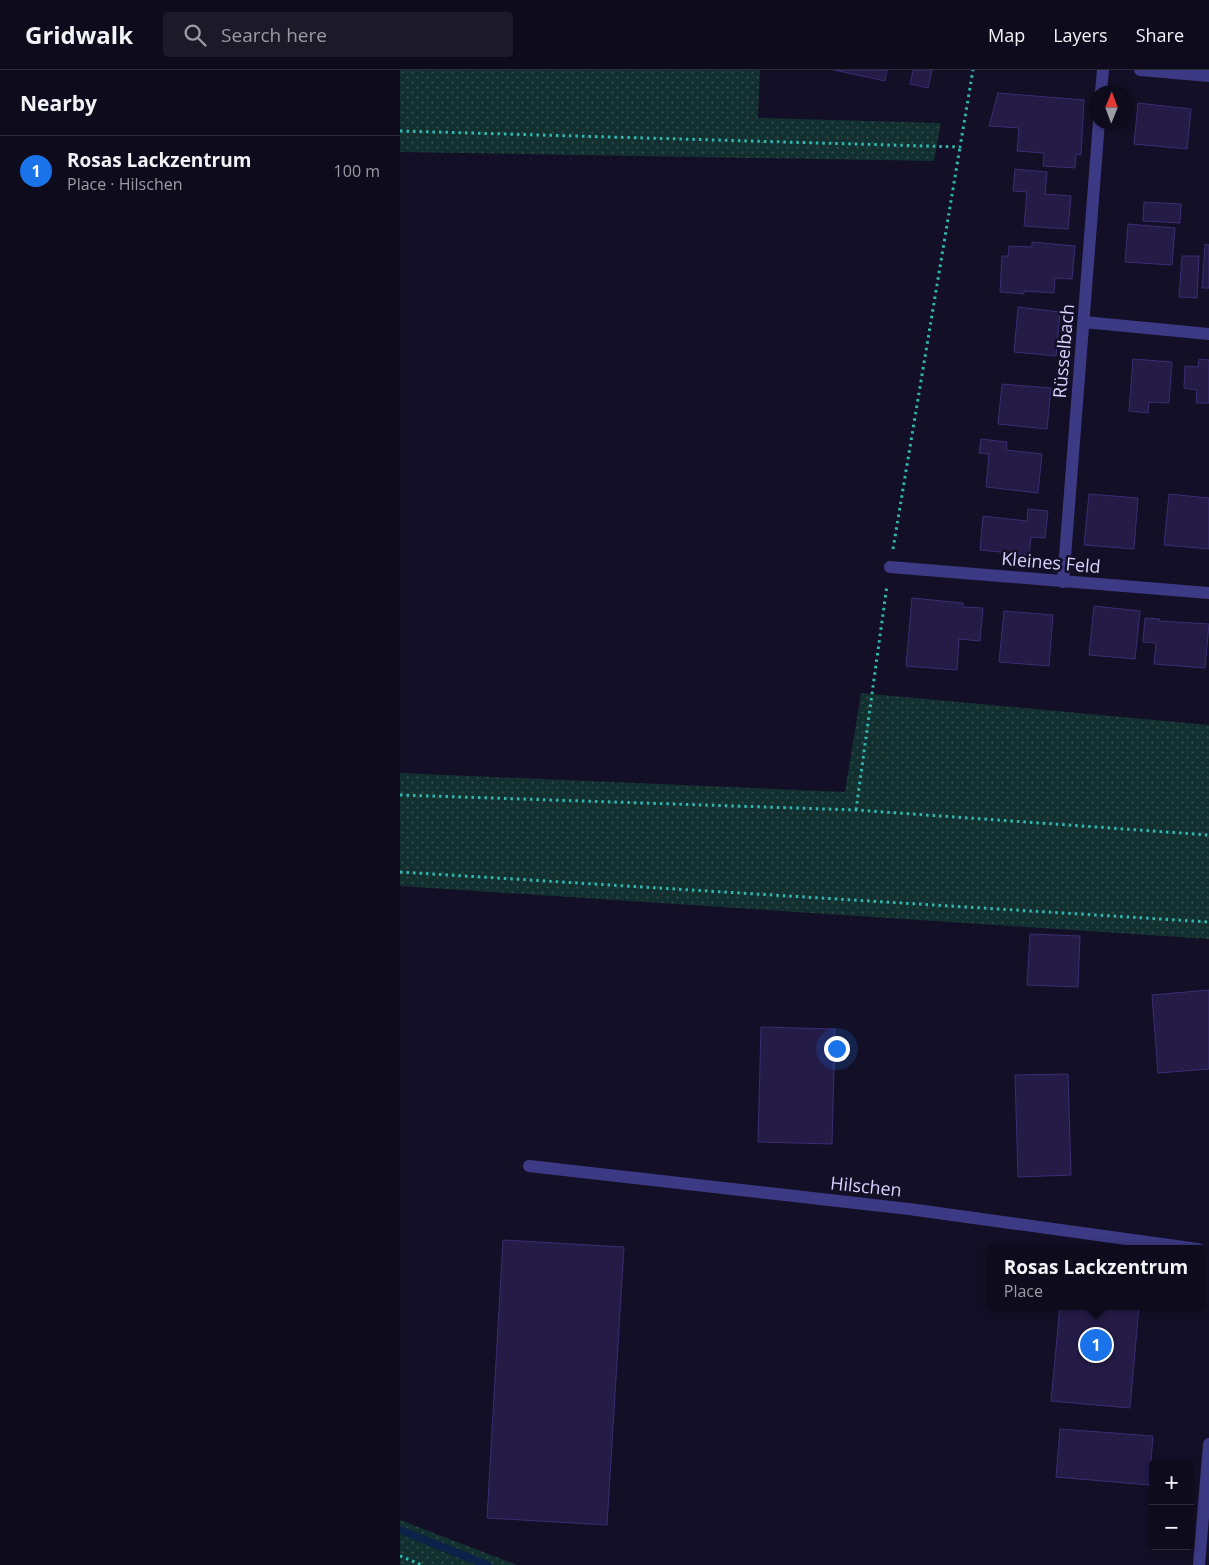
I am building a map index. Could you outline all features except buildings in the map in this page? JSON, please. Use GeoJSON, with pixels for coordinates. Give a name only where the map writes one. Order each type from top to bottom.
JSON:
{"type":"FeatureCollection","features":[{"type":"Feature","properties":{"kind":"street"},"geometry":{"type":"LineString","coordinates":[[1102,85],[1103,70]]}},
{"type":"Feature","properties":{"kind":"street"},"geometry":{"type":"LineString","coordinates":[[1140,70],[1209,76]]}},
{"type":"Feature","properties":{"kind":"street","name":"Rüsselbach"},"geometry":{"type":"LineString","coordinates":[[1063,582],[1098,130]]}},
{"type":"Feature","properties":{"kind":"street"},"geometry":{"type":"LineString","coordinates":[[1084,322],[1209,334]]}},
{"type":"Feature","properties":{"kind":"street","name":"Kleines Feld"},"geometry":{"type":"LineString","coordinates":[[890,567],[1209,593]]}},
{"type":"Feature","properties":{"kind":"street","name":"Hilschen"},"geometry":{"type":"LineString","coordinates":[[529,1166],[909,1209],[1171,1245]]}},
{"type":"Feature","properties":{"kind":"street"},"geometry":{"type":"LineString","coordinates":[[1199,1565],[1209,1444]]}},
{"type":"Feature","properties":{"kind":"path"},"geometry":{"type":"LineString","coordinates":[[856,810],[890,567],[973,70]]}},
{"type":"Feature","properties":{"kind":"path"},"geometry":{"type":"LineString","coordinates":[[400,131],[960,147]]}},
{"type":"Feature","properties":{"kind":"path"},"geometry":{"type":"LineString","coordinates":[[400,795],[856,810],[1209,835]]}},
{"type":"Feature","properties":{"kind":"path"},"geometry":{"type":"LineString","coordinates":[[400,872],[1209,922]]}},
{"type":"Feature","properties":{"kind":"path"},"geometry":{"type":"LineString","coordinates":[[400,1556],[422,1565]]}},
{"type":"Feature","properties":{"kind":"green space"},"geometry":{"type":"Polygon","coordinates":[[[400,70],[760,70],[758,118],[941,123],[934,161],[400,152],[400,70]]]}},
{"type":"Feature","properties":{"kind":"green space"},"geometry":{"type":"Polygon","coordinates":[[[861,693],[1209,725],[1209,939],[400,886],[400,773],[845,792],[861,693]]]}},
{"type":"Feature","properties":{"kind":"green space"},"geometry":{"type":"Polygon","coordinates":[[[400,1520],[517,1565],[400,1565],[400,1520]]]}},
{"type":"Feature","properties":{"kind":"waterway"},"geometry":{"type":"LineString","coordinates":[[400,1530],[487,1565]]}},
{"type":"Feature","properties":{"kind":"place","name":"Rosas Lackzentrum"},"geometry":{"type":"Point","coordinates":[1096,1345]}}]}
